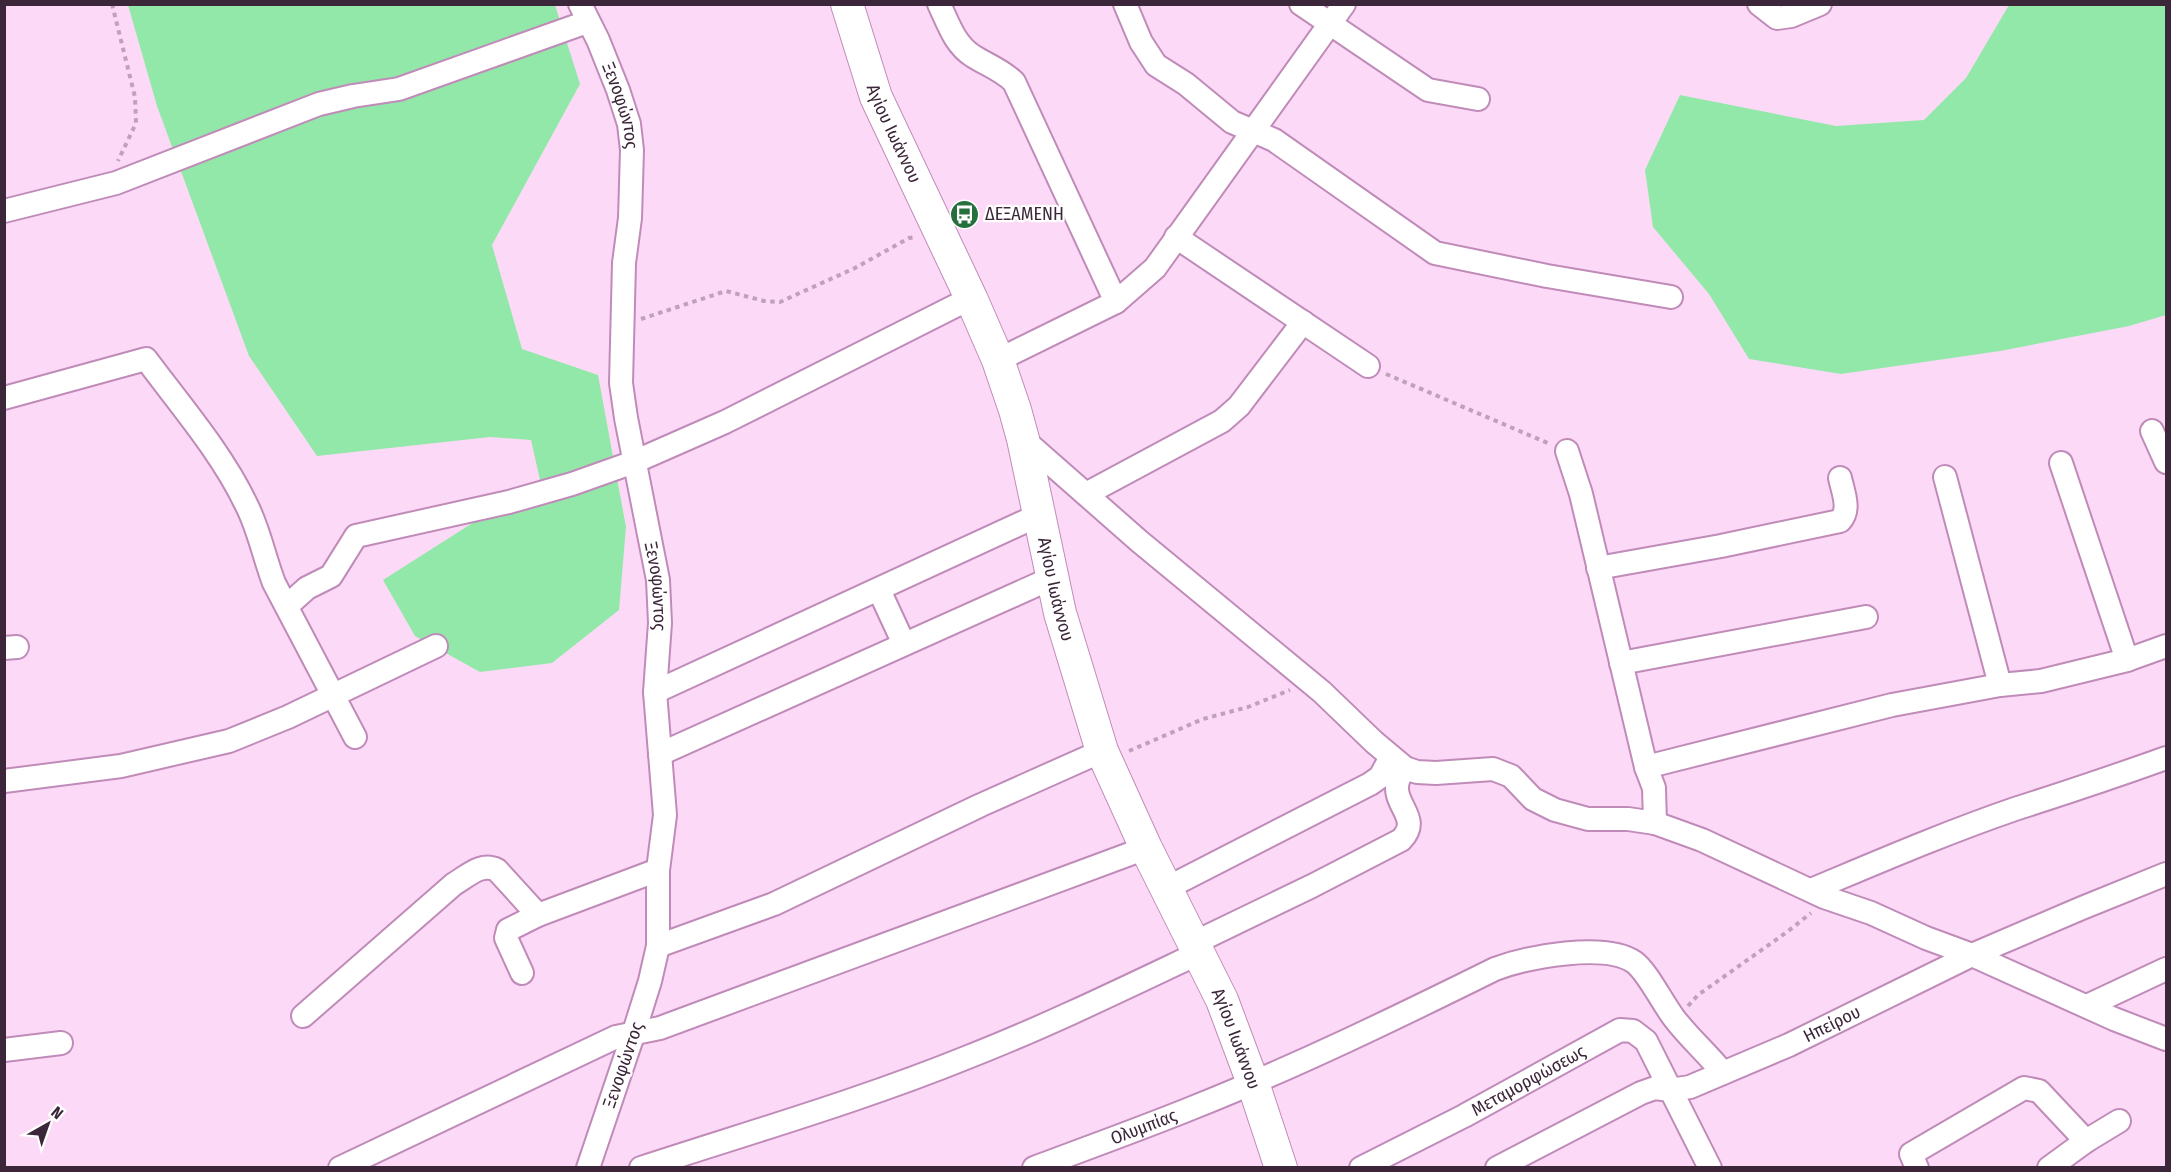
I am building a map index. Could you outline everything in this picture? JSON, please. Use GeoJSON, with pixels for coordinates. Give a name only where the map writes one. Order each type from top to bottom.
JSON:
{"type":"FeatureCollection","features":[{"type":"Feature","properties":{"kind":"street","name":"Αγίου Ιωάννου"},"geometry":{"type":"LineString","coordinates":[[847,4],[876,97],[998,360],[1023,439],[1060,613],[1105,756],[1146,848],[1222,1000],[1281,1167]]}},
{"type":"Feature","properties":{"kind":"street"},"geometry":{"type":"LineString","coordinates":[[939,4],[960,45],[971,55],[1006,74],[1014,82],[1116,302]]}},
{"type":"Feature","properties":{"kind":"street"},"geometry":{"type":"LineString","coordinates":[[1125,4],[1141,42],[1156,65],[1186,84],[1232,122],[1274,140],[1435,253],[1546,276],[1671,297]]}},
{"type":"Feature","properties":{"kind":"street"},"geometry":{"type":"LineString","coordinates":[[1301,4],[1428,90],[1478,99]]}},
{"type":"Feature","properties":{"kind":"street"},"geometry":{"type":"LineString","coordinates":[[998,360],[1116,302],[1155,268],[1344,4]]}},
{"type":"Feature","properties":{"kind":"street"},"geometry":{"type":"LineString","coordinates":[[1759,4],[1777,18],[1820,4]]}},
{"type":"Feature","properties":{"kind":"street"},"geometry":{"type":"LineString","coordinates":[[4,211],[105,186],[319,104],[399,88],[584,13]]}},
{"type":"Feature","properties":{"kind":"street","name":"Ξενοφώντος"},"geometry":{"type":"LineString","coordinates":[[584,13],[598,40],[618,90],[629,124],[632,150],[630,218],[624,263],[621,383],[634,462],[658,580],[660,623],[655,692],[665,815],[658,870],[658,946],[634,1032],[588,1167]]}},
{"type":"Feature","properties":{"kind":"street"},"geometry":{"type":"LineString","coordinates":[[1176,237],[1368,366]]}},
{"type":"Feature","properties":{"kind":"street"},"geometry":{"type":"LineString","coordinates":[[288,605],[307,588],[331,576],[356,536],[509,502],[572,484],[634,462],[734,418],[971,298]]}},
{"type":"Feature","properties":{"kind":"street"},"geometry":{"type":"LineString","coordinates":[[1086,494],[1222,421],[1239,406],[1303,322]]}},
{"type":"Feature","properties":{"kind":"street"},"geometry":{"type":"LineString","coordinates":[[4,398],[146,359],[230,473],[252,516],[274,583],[288,605],[355,737]]}},
{"type":"Feature","properties":{"kind":"street"},"geometry":{"type":"LineString","coordinates":[[2152,431],[2166,462]]}},
{"type":"Feature","properties":{"kind":"street"},"geometry":{"type":"LineString","coordinates":[[1023,439],[1139,541],[1322,692],[1398,763],[1418,772],[1493,769],[1511,776],[1533,799],[1555,810],[1588,819],[1628,819],[1655,823],[1702,840],[1817,894],[1871,913],[2087,1005],[2114,1019],[2166,1039]]}},
{"type":"Feature","properties":{"kind":"street"},"geometry":{"type":"LineString","coordinates":[[1567,452],[1581,494],[1646,767],[1654,788],[1655,823]]}},
{"type":"Feature","properties":{"kind":"street"},"geometry":{"type":"LineString","coordinates":[[2061,463],[2127,660]]}},
{"type":"Feature","properties":{"kind":"street"},"geometry":{"type":"LineString","coordinates":[[1945,477],[2000,685]]}},
{"type":"Feature","properties":{"kind":"street"},"geometry":{"type":"LineString","coordinates":[[1598,568],[1721,546],[1840,521],[1845,516],[1846,506],[1840,478]]}},
{"type":"Feature","properties":{"kind":"street"},"geometry":{"type":"LineString","coordinates":[[655,692],[1039,515]]}},
{"type":"Feature","properties":{"kind":"street"},"geometry":{"type":"LineString","coordinates":[[660,754],[1052,578]]}},
{"type":"Feature","properties":{"kind":"street"},"geometry":{"type":"LineString","coordinates":[[879,590],[904,644]]}},
{"type":"Feature","properties":{"kind":"street"},"geometry":{"type":"LineString","coordinates":[[1621,663],[1866,617]]}},
{"type":"Feature","properties":{"kind":"street"},"geometry":{"type":"LineString","coordinates":[[4,781],[121,766],[168,757],[229,741],[288,717],[436,646]]}},
{"type":"Feature","properties":{"kind":"street"},"geometry":{"type":"LineString","coordinates":[[1646,767],[1892,705],[2000,685],[2041,681],[2127,660],[2166,646]]}},
{"type":"Feature","properties":{"kind":"street"},"geometry":{"type":"LineString","coordinates":[[658,946],[774,904],[981,805],[1105,756]]}},
{"type":"Feature","properties":{"kind":"street"},"geometry":{"type":"LineString","coordinates":[[1817,894],[1904,852],[2014,810],[2166,758]]}},
{"type":"Feature","properties":{"kind":"street"},"geometry":{"type":"LineString","coordinates":[[1167,888],[1370,784],[1398,763]]}},
{"type":"Feature","properties":{"kind":"street"},"geometry":{"type":"LineString","coordinates":[[641,1167],[867,1095],[968,1058],[1055,1020],[1401,840],[1408,833],[1410,823],[1398,796],[1398,763]]}},
{"type":"Feature","properties":{"kind":"street"},"geometry":{"type":"LineString","coordinates":[[340,1167],[616,1037],[660,1028],[1146,848]]}},
{"type":"Feature","properties":{"kind":"street"},"geometry":{"type":"LineString","coordinates":[[303,1016],[454,884],[480,868],[489,866],[497,870],[538,915]]}},
{"type":"Feature","properties":{"kind":"street"},"geometry":{"type":"LineString","coordinates":[[522,973],[506,938],[508,930],[538,915],[658,870]]}},
{"type":"Feature","properties":{"kind":"street","name":"Ηπείρου"},"geometry":{"type":"LineString","coordinates":[[1497,1167],[1641,1093],[1655,1088],[1670,1090],[1690,1087],[1789,1044],[1972,955],[2166,874]]}},
{"type":"Feature","properties":{"kind":"street","name":"Ολυμπίας"},"geometry":{"type":"LineString","coordinates":[[1034,1167],[1191,1109],[1362,1034],[1495,969],[1518,961],[1540,957],[1601,952],[1622,956],[1636,963],[1676,1020],[1723,1073]]}},
{"type":"Feature","properties":{"kind":"street"},"geometry":{"type":"LineString","coordinates":[[2087,1005],[2166,969]]}},
{"type":"Feature","properties":{"kind":"street","name":"Μεταμορφώσεως"},"geometry":{"type":"LineString","coordinates":[[1361,1167],[1464,1116],[1620,1030],[1633,1031],[1646,1041],[1670,1090]]}},
{"type":"Feature","properties":{"kind":"street"},"geometry":{"type":"LineString","coordinates":[[4,1050],[61,1043]]}},
{"type":"Feature","properties":{"kind":"street"},"geometry":{"type":"LineString","coordinates":[[1917,1167],[1911,1154],[2024,1088],[2039,1091],[2086,1141]]}},
{"type":"Feature","properties":{"kind":"street"},"geometry":{"type":"LineString","coordinates":[[1670,1090],[1710,1167]]}},
{"type":"Feature","properties":{"kind":"street"},"geometry":{"type":"LineString","coordinates":[[2049,1167],[2119,1121]]}},
{"type":"Feature","properties":{"kind":"path"},"geometry":{"type":"LineString","coordinates":[[105,186],[136,123],[135,98],[112,4]]}},
{"type":"Feature","properties":{"kind":"path"},"geometry":{"type":"LineString","coordinates":[[623,326],[726,291],[764,301],[780,302],[855,268],[909,238],[939,234]]}},
{"type":"Feature","properties":{"kind":"path"},"geometry":{"type":"LineString","coordinates":[[1368,366],[1567,452]]}},
{"type":"Feature","properties":{"kind":"path"},"geometry":{"type":"LineString","coordinates":[[1105,756],[1203,719],[1248,707],[1296,688],[1306,680]]}},
{"type":"Feature","properties":{"kind":"path"},"geometry":{"type":"LineString","coordinates":[[1676,1020],[1698,995],[1807,917],[1817,894]]}},
{"type":"Feature","properties":{"kind":"green space"},"geometry":{"type":"Polygon","coordinates":[[[128,5],[555,5],[580,84],[492,245],[522,349],[598,375],[626,527],[619,610],[552,663],[480,672],[415,636],[383,580],[540,480],[531,440],[490,437],[317,456],[249,356],[157,106],[128,5]]]}},
{"type":"Feature","properties":{"kind":"green space"},"geometry":{"type":"Polygon","coordinates":[[[2009,5],[2166,5],[2166,315],[2129,326],[2000,351],[1841,374],[1749,359],[1709,294],[1653,227],[1645,170],[1680,95],[1836,126],[1924,120],[1966,78],[2009,5]]]}},
{"type":"Feature","properties":{"kind":"place","name":"ΔΕΞΑΜΕΝΗ"},"geometry":{"type":"Point","coordinates":[964,214]}}]}
